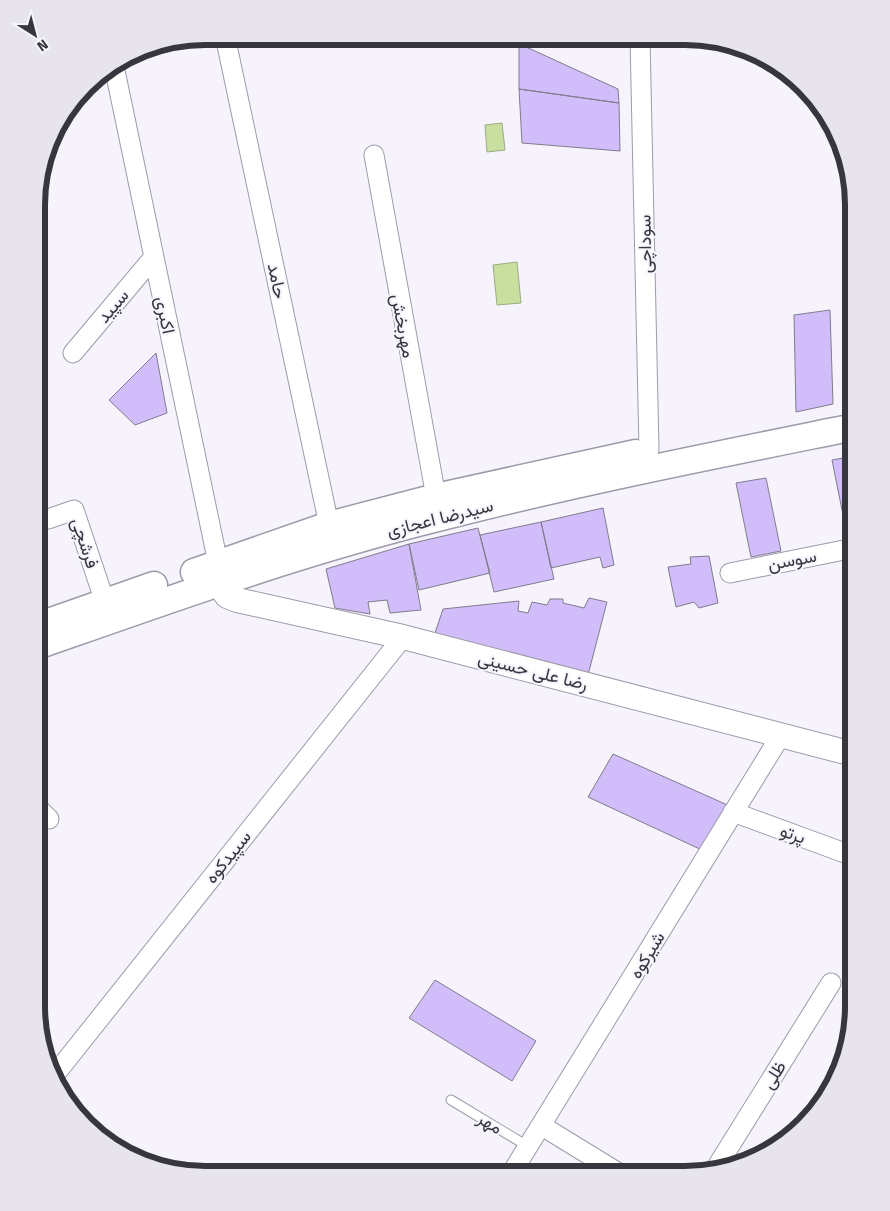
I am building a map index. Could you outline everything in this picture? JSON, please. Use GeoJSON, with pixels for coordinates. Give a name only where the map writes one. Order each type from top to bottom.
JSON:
{"type":"FeatureCollection","features":[{"type":"Feature","properties":{"kind":"main road","name":"سیدرضا اعجازی"},"geometry":{"type":"LineString","coordinates":[[45,643],[218,573],[330,525],[436,497],[649,450],[845,411]]}},
{"type":"Feature","properties":{"kind":"main road","name":"سیدرضا اعجازی"},"geometry":{"type":"LineString","coordinates":[[45,623],[105,602],[331,547],[442,516],[652,468],[845,429]]}},
{"type":"Feature","properties":{"kind":"street","name":"حامد"},"geometry":{"type":"LineString","coordinates":[[227,45],[330,525]]}},
{"type":"Feature","properties":{"kind":"street","name":"سوداچی"},"geometry":{"type":"LineString","coordinates":[[640,45],[649,450]]}},
{"type":"Feature","properties":{"kind":"street","name":"اکبری"},"geometry":{"type":"LineString","coordinates":[[115,73],[218,573]]}},
{"type":"Feature","properties":{"kind":"street","name":"مهربخش"},"geometry":{"type":"LineString","coordinates":[[374,155],[436,497]]}},
{"type":"Feature","properties":{"kind":"street","name":"سپید"},"geometry":{"type":"LineString","coordinates":[[73,353],[153,258]]}},
{"type":"Feature","properties":{"kind":"street","name":"فرشچی"},"geometry":{"type":"LineString","coordinates":[[48,519],[74,510],[105,602]]}},
{"type":"Feature","properties":{"kind":"street","name":"سوسن"},"geometry":{"type":"LineString","coordinates":[[730,573],[845,550]]}},
{"type":"Feature","properties":{"kind":"street","name":"رضا علی حسینی"},"geometry":{"type":"LineString","coordinates":[[218,573],[227,596],[238,600],[403,637],[845,752]]}},
{"type":"Feature","properties":{"kind":"street","name":"سپیدکوه"},"geometry":{"type":"LineString","coordinates":[[59,1070],[403,637]]}},
{"type":"Feature","properties":{"kind":"street","name":"شیرکوه"},"geometry":{"type":"LineString","coordinates":[[516,1166],[781,735]]}},
{"type":"Feature","properties":{"kind":"street","name":"پرتو"},"geometry":{"type":"LineString","coordinates":[[733,812],[845,853]]}},
{"type":"Feature","properties":{"kind":"street","name":"ظلی"},"geometry":{"type":"LineString","coordinates":[[720,1162],[832,983]]}},
{"type":"Feature","properties":{"kind":"street"},"geometry":{"type":"LineString","coordinates":[[542,1126],[607,1166]]}},
{"type":"Feature","properties":{"kind":"lane","name":"مهر"},"geometry":{"type":"LineString","coordinates":[[451,1100],[529,1147]]}},
{"type":"Feature","properties":{"kind":"shaded area"},"geometry":{"type":"Polygon","coordinates":[[[502,123],[505,150],[487,152],[485,125],[502,123]]]}},
{"type":"Feature","properties":{"kind":"shaded area"},"geometry":{"type":"Polygon","coordinates":[[[517,262],[521,303],[497,305],[493,265],[517,262]]]}},
{"type":"Feature","properties":{"kind":"building"},"geometry":{"type":"Polygon","coordinates":[[[524,46],[618,89],[619,103],[519,89],[519,47],[524,46]]]}},
{"type":"Feature","properties":{"kind":"building"},"geometry":{"type":"Polygon","coordinates":[[[519,89],[619,103],[620,151],[522,143],[519,89]]]}},
{"type":"Feature","properties":{"kind":"building"},"geometry":{"type":"Polygon","coordinates":[[[830,310],[833,404],[796,412],[794,315],[830,310]]]}},
{"type":"Feature","properties":{"kind":"building"},"geometry":{"type":"Polygon","coordinates":[[[156,353],[167,413],[135,425],[109,400],[156,353]]]}},
{"type":"Feature","properties":{"kind":"building"},"geometry":{"type":"Polygon","coordinates":[[[845,458],[845,525],[832,460],[845,458]]]}},
{"type":"Feature","properties":{"kind":"building"},"geometry":{"type":"Polygon","coordinates":[[[766,478],[781,551],[751,557],[736,483],[766,478]]]}},
{"type":"Feature","properties":{"kind":"building"},"geometry":{"type":"Polygon","coordinates":[[[603,508],[614,565],[603,568],[600,557],[551,568],[541,522],[603,508]]]}},
{"type":"Feature","properties":{"kind":"building"},"geometry":{"type":"Polygon","coordinates":[[[541,522],[554,579],[494,592],[480,535],[541,522]]]}},
{"type":"Feature","properties":{"kind":"building"},"geometry":{"type":"Polygon","coordinates":[[[478,528],[490,573],[419,590],[409,544],[478,528]]]}},
{"type":"Feature","properties":{"kind":"building"},"geometry":{"type":"Polygon","coordinates":[[[409,544],[421,610],[390,613],[387,600],[368,602],[370,614],[335,608],[326,569],[409,544]]]}},
{"type":"Feature","properties":{"kind":"building"},"geometry":{"type":"Polygon","coordinates":[[[709,556],[718,603],[699,608],[694,602],[676,607],[668,567],[691,564],[690,557],[709,556]]]}},
{"type":"Feature","properties":{"kind":"building"},"geometry":{"type":"Polygon","coordinates":[[[589,598],[607,602],[588,675],[434,636],[443,609],[519,601],[518,611],[528,613],[532,602],[547,605],[550,599],[563,599],[563,603],[584,608],[589,598]]]}},
{"type":"Feature","properties":{"kind":"building"},"geometry":{"type":"Polygon","coordinates":[[[613,754],[732,807],[704,851],[588,797],[613,754]]]}},
{"type":"Feature","properties":{"kind":"building"},"geometry":{"type":"Polygon","coordinates":[[[435,980],[536,1041],[512,1081],[409,1018],[435,980]]]}}]}
